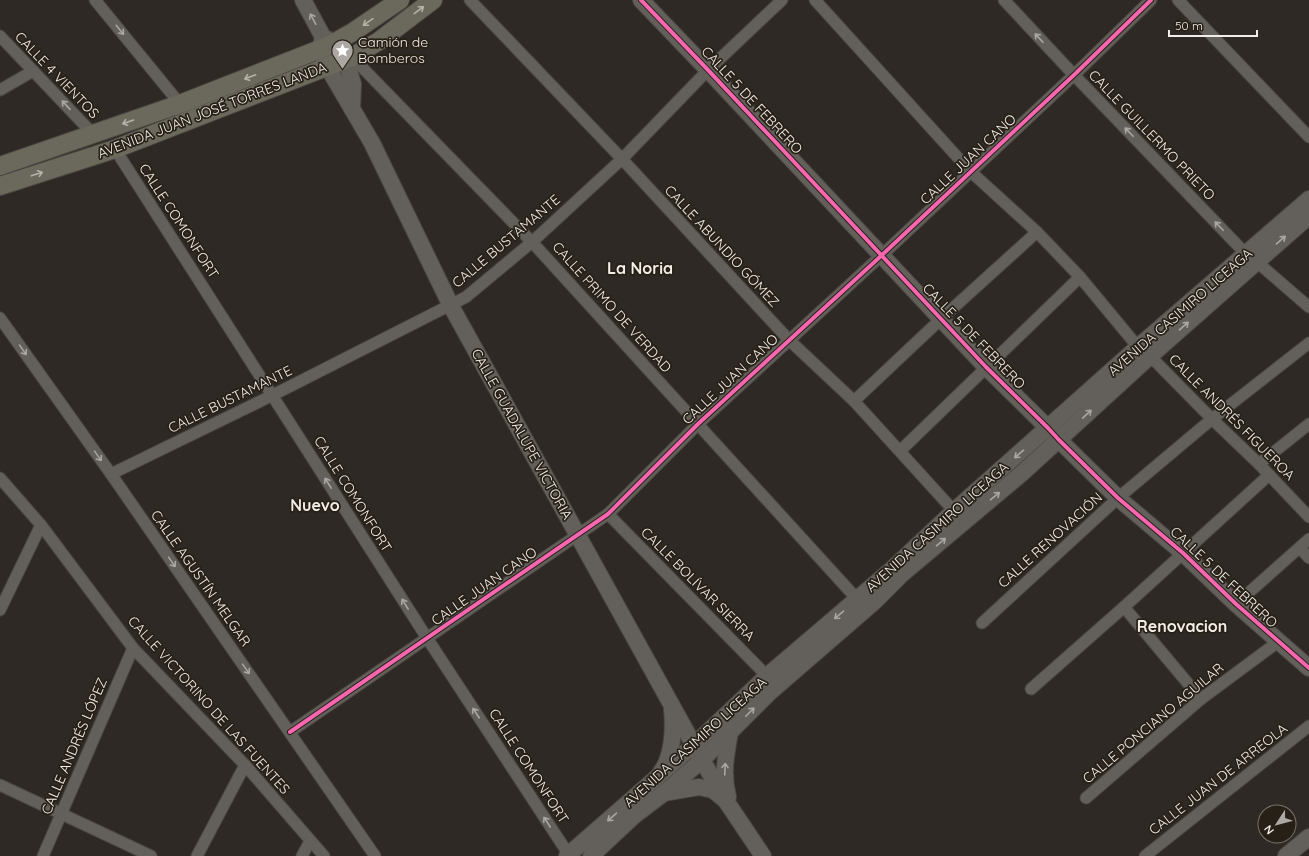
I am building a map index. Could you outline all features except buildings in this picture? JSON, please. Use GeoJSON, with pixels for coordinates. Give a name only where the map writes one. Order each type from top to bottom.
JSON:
{"type":"FeatureCollection","features":[{"type":"Feature","properties":{"kind":"main road","name":"AVENIDA JUAN JOSÉ TORRES LANDA"},"geometry":{"type":"LineString","coordinates":[[0,166],[180,104],[353,32],[400,0]]}},
{"type":"Feature","properties":{"kind":"main road","name":"AVENIDA JUAN JOSÉ TORRES LANDA"},"geometry":{"type":"LineString","coordinates":[[0,186],[115,149],[349,58],[379,41],[434,0]]}},
{"type":"Feature","properties":{"kind":"street"},"geometry":{"type":"LineString","coordinates":[[95,0],[180,104]]}},
{"type":"Feature","properties":{"kind":"street"},"geometry":{"type":"LineString","coordinates":[[303,0],[329,42],[349,58],[353,84],[352,109]]}},
{"type":"Feature","properties":{"kind":"street","name":"CALLE ABUNDIO GÓMEZ"},"geometry":{"type":"LineString","coordinates":[[470,0],[622,159],[788,340],[854,401],[954,511]]}},
{"type":"Feature","properties":{"kind":"street","name":"CALLE 5 DE FEBRERO"},"geometry":{"type":"LineString","coordinates":[[641,0],[942,318],[986,367],[1118,498],[1183,553],[1236,604],[1309,668]]}},
{"type":"Feature","properties":{"kind":"street","name":"CALLE BUSTAMANTE"},"geometry":{"type":"LineString","coordinates":[[111,474],[273,395],[451,306],[466,297],[532,242],[622,159],[708,70],[782,0]]}},
{"type":"Feature","properties":{"kind":"street","name":"CALLE ANDRÉS FIGUEROA"},"geometry":{"type":"LineString","coordinates":[[816,0],[970,171],[1037,232],[1080,276],[1144,351],[1259,464],[1309,517]]}},
{"type":"Feature","properties":{"kind":"street","name":"CALLE GUILLERMO PRIETO"},"geometry":{"type":"LineString","coordinates":[[1004,0],[1074,75],[1252,258],[1309,307]]}},
{"type":"Feature","properties":{"kind":"street","name":"CALLE JUAN CANO"},"geometry":{"type":"LineString","coordinates":[[290,732],[608,514],[698,424],[882,255],[1074,75],[1151,0]]}},
{"type":"Feature","properties":{"kind":"street"},"geometry":{"type":"LineString","coordinates":[[1178,0],[1309,137]]}},
{"type":"Feature","properties":{"kind":"street","name":"CALLE 4 VIENTOS"},"geometry":{"type":"LineString","coordinates":[[0,36],[93,134]]}},
{"type":"Feature","properties":{"kind":"street","name":"CALLE GUADALUPE VICTORIA"},"geometry":{"type":"LineString","coordinates":[[329,42],[327,66],[372,143],[451,306],[702,760],[763,856]]}},
{"type":"Feature","properties":{"kind":"street","name":"CALLE PRIMO DE VERDAD"},"geometry":{"type":"LineString","coordinates":[[349,58],[368,72],[532,242],[857,599]]}},
{"type":"Feature","properties":{"kind":"street"},"geometry":{"type":"LineString","coordinates":[[0,90],[33,71]]}},
{"type":"Feature","properties":{"kind":"street","name":"CALLE COMONFORT"},"geometry":{"type":"LineString","coordinates":[[115,149],[427,638],[568,855]]}},
{"type":"Feature","properties":{"kind":"street","name":"AVENIDA CASIMIRO LICEAGA"},"geometry":{"type":"LineString","coordinates":[[1252,258],[1309,199]]}},
{"type":"Feature","properties":{"kind":"street","name":"AVENIDA CASIMIRO LICEAGA"},"geometry":{"type":"LineString","coordinates":[[568,855],[694,744],[767,676],[891,570],[954,511],[1054,434],[1144,351],[1252,258],[1309,216]]}},
{"type":"Feature","properties":{"kind":"street"},"geometry":{"type":"LineString","coordinates":[[854,401],[942,318],[1037,232]]}},
{"type":"Feature","properties":{"kind":"street"},"geometry":{"type":"LineString","coordinates":[[900,451],[1080,276]]}},
{"type":"Feature","properties":{"kind":"street","name":"CALLE AGUSTÍN MELGAR"},"geometry":{"type":"LineString","coordinates":[[0,318],[111,474],[375,856]]}},
{"type":"Feature","properties":{"kind":"street","name":"CALLE RENOVACIÓN"},"geometry":{"type":"LineString","coordinates":[[982,623],[1118,498],[1212,419],[1309,343]]}},
{"type":"Feature","properties":{"kind":"street"},"geometry":{"type":"LineString","coordinates":[[1259,464],[1309,424]]}},
{"type":"Feature","properties":{"kind":"street","name":"AVENIDA CASIMIRO LICEAGA"},"geometry":{"type":"LineString","coordinates":[[591,856],[635,815],[702,760],[769,693],[874,602],[902,574],[1021,474],[1054,434]]}},
{"type":"Feature","properties":{"kind":"street"},"geometry":{"type":"LineString","coordinates":[[1031,689],[1124,608],[1269,475]]}},
{"type":"Feature","properties":{"kind":"street","name":"CALLE VICTORINO DE LAS FUENTES"},"geometry":{"type":"LineString","coordinates":[[0,478],[41,525],[133,648],[245,765],[324,856]]}},
{"type":"Feature","properties":{"kind":"street","name":"CALLE BOLÍVAR SIERRA"},"geometry":{"type":"LineString","coordinates":[[608,514],[767,676]]}},
{"type":"Feature","properties":{"kind":"street"},"geometry":{"type":"LineString","coordinates":[[0,610],[41,525]]}},
{"type":"Feature","properties":{"kind":"street"},"geometry":{"type":"LineString","coordinates":[[1236,604],[1309,539]]}},
{"type":"Feature","properties":{"kind":"street"},"geometry":{"type":"LineString","coordinates":[[1300,548],[1309,558]]}},
{"type":"Feature","properties":{"kind":"street"},"geometry":{"type":"LineString","coordinates":[[1124,608],[1201,699]]}},
{"type":"Feature","properties":{"kind":"street","name":"CALLE PONCIANO AGUILAR"},"geometry":{"type":"LineString","coordinates":[[1086,798],[1201,699],[1278,642]]}},
{"type":"Feature","properties":{"kind":"street","name":"CALLE ANDRÉS LÓPEZ"},"geometry":{"type":"LineString","coordinates":[[43,856],[133,648]]}},
{"type":"Feature","properties":{"kind":"street"},"geometry":{"type":"LineString","coordinates":[[656,778],[664,768],[671,744],[674,728],[672,705]]}},
{"type":"Feature","properties":{"kind":"street","name":"CALLE JUAN DE ARREOLA"},"geometry":{"type":"LineString","coordinates":[[1145,856],[1309,726]]}},
{"type":"Feature","properties":{"kind":"street"},"geometry":{"type":"LineString","coordinates":[[728,803],[724,766],[730,732]]}},
{"type":"Feature","properties":{"kind":"street"},"geometry":{"type":"LineString","coordinates":[[197,856],[245,765]]}},
{"type":"Feature","properties":{"kind":"street"},"geometry":{"type":"LineString","coordinates":[[0,785],[151,856]]}},
{"type":"Feature","properties":{"kind":"street"},"geometry":{"type":"LineString","coordinates":[[664,792],[698,786],[712,790],[728,803]]}},
{"type":"Feature","properties":{"kind":"street"},"geometry":{"type":"LineString","coordinates":[[1286,856],[1309,837]]}},
{"type":"Feature","properties":{"kind":"street"},"geometry":{"type":"LineString","coordinates":[[302,856],[310,841]]}},
{"type":"Feature","properties":{"kind":"cycle path"},"geometry":{"type":"LineString","coordinates":[[641,0],[986,367],[1118,498],[1183,553],[1236,604],[1309,668]]}},
{"type":"Feature","properties":{"kind":"cycle path"},"geometry":{"type":"LineString","coordinates":[[290,732],[608,514],[698,424],[882,255],[1074,75],[1151,0]]}},
{"type":"Feature","properties":{"kind":"place","name":"Camión de Bomberos"},"geometry":{"type":"Point","coordinates":[343,70]}},
{"type":"Feature","properties":{"kind":"district","name":"La Noria"},"geometry":{"type":"Point","coordinates":[640,268]}},
{"type":"Feature","properties":{"kind":"district","name":"Nuevo"},"geometry":{"type":"Point","coordinates":[315,505]}},
{"type":"Feature","properties":{"kind":"district","name":"Renovacion"},"geometry":{"type":"Point","coordinates":[1182,626]}}]}
